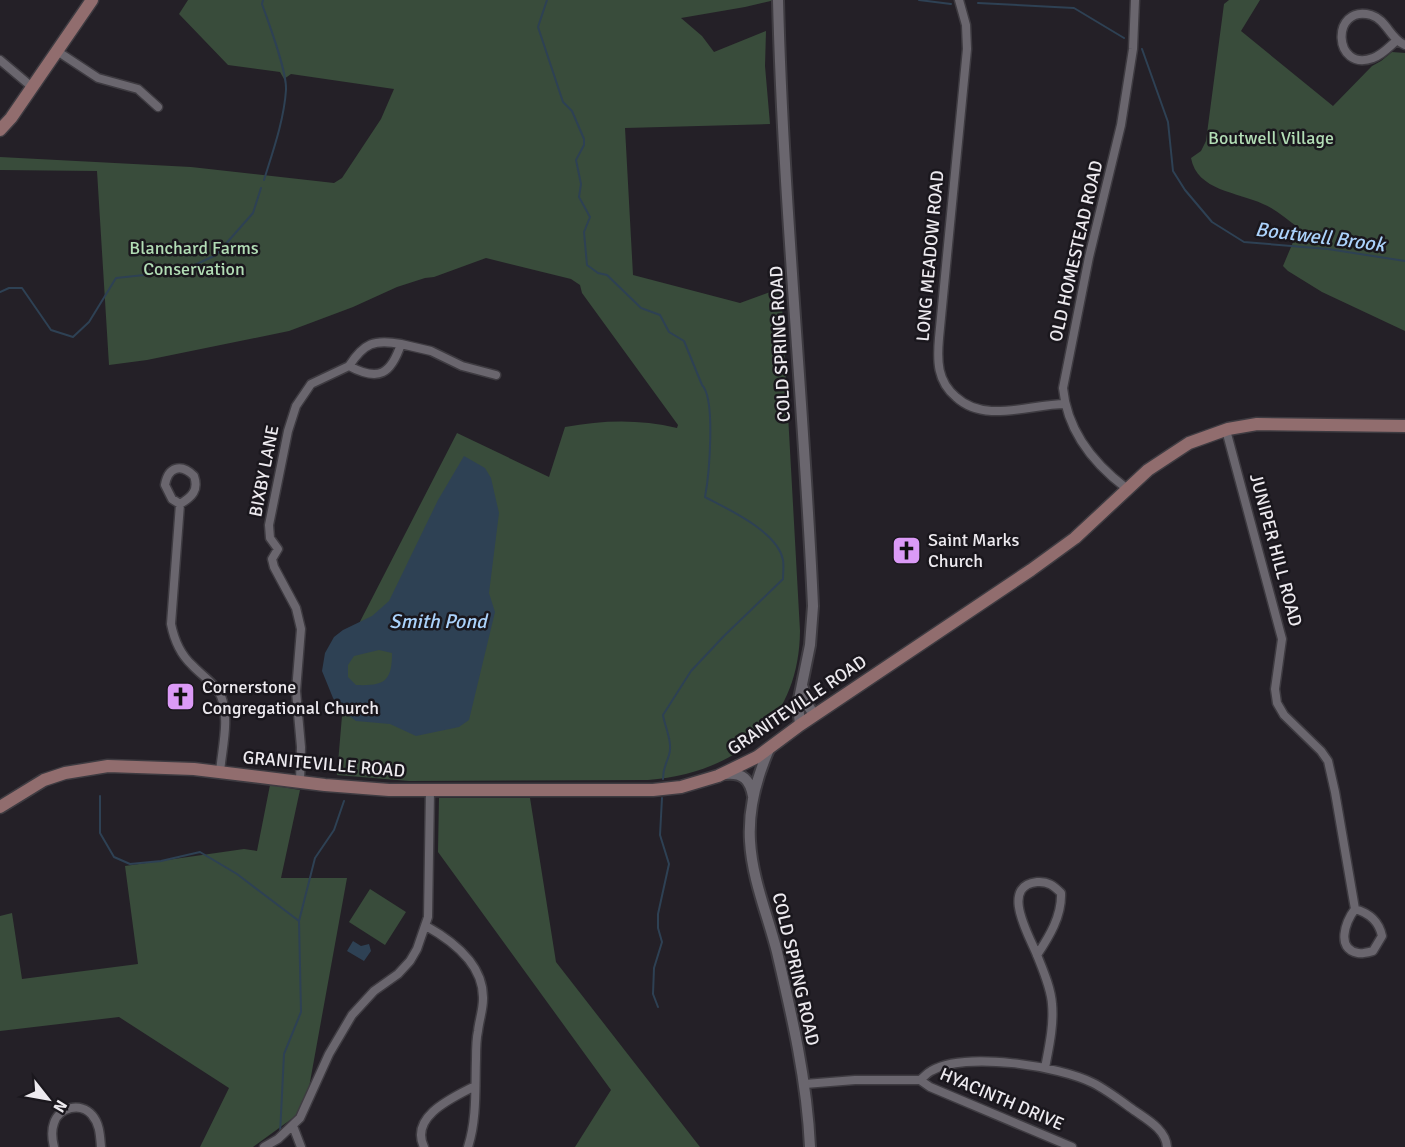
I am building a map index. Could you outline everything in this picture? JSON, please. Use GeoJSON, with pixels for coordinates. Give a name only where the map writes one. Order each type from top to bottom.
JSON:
{"type":"FeatureCollection","features":[{"type":"Feature","properties":{"kind":"main road"},"geometry":{"type":"LineString","coordinates":[[0,130],[92,0]]}},
{"type":"Feature","properties":{"kind":"main road","name":"GRANITEVILLE ROAD"},"geometry":{"type":"LineString","coordinates":[[0,807],[44,780],[65,773],[108,766],[220,772],[390,790],[653,790],[693,784],[725,774],[745,764],[813,715],[1031,570],[1081,532],[1148,470],[1200,438],[1239,426],[1274,423],[1405,426]]}},
{"type":"Feature","properties":{"kind":"street","name":"COLD SPRING ROAD"},"geometry":{"type":"LineString","coordinates":[[778,0],[780,74],[813,606],[810,645],[798,704],[800,724]]}},
{"type":"Feature","properties":{"kind":"street","name":"LONG MEADOW ROAD"},"geometry":{"type":"LineString","coordinates":[[959,0],[966,25],[967,49],[938,368],[947,388],[958,399],[980,410],[1065,404]]}},
{"type":"Feature","properties":{"kind":"street","name":"OLD HOMESTEAD ROAD"},"geometry":{"type":"LineString","coordinates":[[1126,488],[1083,445],[1071,424],[1065,404],[1064,378],[1089,257],[1121,125],[1133,49],[1135,0]]}},
{"type":"Feature","properties":{"kind":"street"},"geometry":{"type":"LineString","coordinates":[[1395,41],[1379,55],[1359,60],[1350,55],[1340,39],[1342,28],[1347,21],[1354,15],[1363,14],[1373,15],[1382,21],[1395,41],[1405,45]]}},
{"type":"Feature","properties":{"kind":"street"},"geometry":{"type":"LineString","coordinates":[[57,51],[98,78],[138,89],[158,107]]}},
{"type":"Feature","properties":{"kind":"street"},"geometry":{"type":"LineString","coordinates":[[0,60],[32,87]]}},
{"type":"Feature","properties":{"kind":"street","name":"BIXBY LANE"},"geometry":{"type":"LineString","coordinates":[[300,782],[301,747],[296,692],[302,629],[296,608],[274,567],[272,560],[278,549],[270,538],[269,525],[288,431],[300,398],[311,384],[350,366],[360,351],[370,344],[391,342],[423,349],[462,366],[496,375]]}},
{"type":"Feature","properties":{"kind":"street"},"geometry":{"type":"LineString","coordinates":[[350,366],[360,372],[375,375],[385,372],[395,360],[400,344]]}},
{"type":"Feature","properties":{"kind":"street","name":"JUNIPER HILL ROAD"},"geometry":{"type":"LineString","coordinates":[[1226,430],[1282,639],[1275,689],[1277,703],[1284,715],[1321,751],[1328,761],[1355,909]]}},
{"type":"Feature","properties":{"kind":"street"},"geometry":{"type":"LineString","coordinates":[[180,504],[172,499],[165,485],[169,473],[175,468],[181,468],[194,476],[196,485],[192,495],[180,504],[171,624],[173,635],[183,654],[217,690],[221,698],[225,717],[220,772]]}},
{"type":"Feature","properties":{"kind":"street","name":"COLD SPRING ROAD"},"geometry":{"type":"LineString","coordinates":[[803,685],[806,702],[813,715]]}},
{"type":"Feature","properties":{"kind":"street","name":"COLD SPRING ROAD"},"geometry":{"type":"LineString","coordinates":[[770,747],[755,787],[750,840],[753,865],[777,953],[805,1084],[810,1147]]}},
{"type":"Feature","properties":{"kind":"street"},"geometry":{"type":"LineString","coordinates":[[725,774],[734,773],[743,776],[749,782],[753,799]]}},
{"type":"Feature","properties":{"kind":"street"},"geometry":{"type":"LineString","coordinates":[[264,1147],[293,1126],[300,1118],[329,1054],[352,1015],[363,1001],[398,974],[410,961],[428,917],[430,790]]}},
{"type":"Feature","properties":{"kind":"street"},"geometry":{"type":"LineString","coordinates":[[1037,955],[1050,935],[1062,903],[1061,894],[1054,886],[1046,882],[1035,882],[1023,888],[1018,900],[1019,915],[1037,955],[1052,1003],[1051,1035],[1045,1068]]}},
{"type":"Feature","properties":{"kind":"street"},"geometry":{"type":"LineString","coordinates":[[1355,909],[1372,918],[1380,928],[1382,936],[1373,951],[1358,954],[1348,947],[1344,928],[1348,917],[1355,909]]}},
{"type":"Feature","properties":{"kind":"street"},"geometry":{"type":"LineString","coordinates":[[426,926],[449,939],[471,962],[478,975],[484,998],[477,1034],[475,1108],[468,1147]]}},
{"type":"Feature","properties":{"kind":"street","name":"HYACINTH DRIVE"},"geometry":{"type":"LineString","coordinates":[[920,1080],[932,1070],[973,1062],[1045,1068],[1071,1074],[1094,1083],[1156,1126],[1167,1140],[1167,1147]]}},
{"type":"Feature","properties":{"kind":"street","name":"HYACINTH DRIVE"},"geometry":{"type":"LineString","coordinates":[[805,1084],[855,1080],[920,1080],[930,1087],[1072,1147]]}},
{"type":"Feature","properties":{"kind":"street"},"geometry":{"type":"LineString","coordinates":[[424,1147],[421,1140],[422,1129],[430,1115],[458,1094],[475,1086]]}},
{"type":"Feature","properties":{"kind":"street"},"geometry":{"type":"LineString","coordinates":[[54,1147],[52,1131],[56,1118],[62,1111],[75,1107],[84,1109],[94,1117],[99,1128],[101,1147]]}},
{"type":"Feature","properties":{"kind":"street"},"geometry":{"type":"LineString","coordinates":[[293,1126],[301,1147]]}},
{"type":"Feature","properties":{"kind":"green space","name":"Blanchard Farms Conservation"},"geometry":{"type":"Polygon","coordinates":[[[188,0],[775,0],[681,18],[702,36],[714,52],[766,31],[765,66],[770,124],[625,128],[633,275],[740,303],[781,288],[800,631],[797,664],[788,693],[774,717],[756,738],[734,754],[708,767],[648,780],[409,781],[337,775],[348,645],[457,433],[549,477],[565,427],[621,422],[649,423],[677,428],[678,425],[582,293],[580,285],[571,279],[486,258],[434,277],[397,287],[353,307],[289,331],[147,360],[109,365],[97,171],[0,170],[0,157],[191,167],[334,183],[342,178],[381,119],[394,89],[291,74],[284,79],[280,72],[228,65],[179,14],[188,0]]]}},
{"type":"Feature","properties":{"kind":"green space","name":"Boutwell Village"},"geometry":{"type":"Polygon","coordinates":[[[1229,0],[1260,0],[1241,31],[1333,106],[1372,66],[1392,52],[1405,53],[1405,331],[1322,292],[1288,271],[1283,266],[1299,228],[1268,206],[1210,184],[1195,169],[1191,158],[1201,151],[1206,141],[1224,4],[1229,0]]]}},
{"type":"Feature","properties":{"kind":"green space"},"geometry":{"type":"Polygon","coordinates":[[[270,785],[300,790],[281,878],[347,878],[308,1093],[297,1115],[253,1147],[200,1147],[229,1088],[119,1017],[0,1031],[0,916],[12,913],[22,979],[138,964],[125,866],[244,849],[257,851],[270,785]]]}},
{"type":"Feature","properties":{"kind":"green space"},"geometry":{"type":"Polygon","coordinates":[[[439,798],[530,798],[556,962],[700,1147],[575,1147],[611,1090],[438,852],[439,798]]]}},
{"type":"Feature","properties":{"kind":"green space"},"geometry":{"type":"Polygon","coordinates":[[[370,889],[406,912],[385,945],[349,922],[370,889]]]}},
{"type":"Feature","properties":{"kind":"water","name":"Smith Pond"},"geometry":{"type":"Polygon","coordinates":[[[464,456],[485,468],[491,478],[499,513],[489,593],[495,612],[469,720],[459,727],[416,736],[390,724],[356,721],[341,710],[333,698],[322,671],[325,653],[334,637],[372,616],[389,601],[438,500],[464,456]],[[379,650],[354,656],[348,665],[348,677],[356,685],[380,683],[388,676],[392,653],[379,650]]]}},
{"type":"Feature","properties":{"kind":"water"},"geometry":{"type":"Polygon","coordinates":[[[353,941],[361,946],[369,944],[371,951],[364,961],[347,951],[353,941]]]}},
{"type":"Feature","properties":{"kind":"waterway"},"geometry":{"type":"LineString","coordinates":[[263,0],[262,4],[286,82],[281,124],[264,180]]}},
{"type":"Feature","properties":{"kind":"waterway"},"geometry":{"type":"LineString","coordinates":[[547,0],[538,27],[563,102],[572,111],[584,139],[584,145],[576,160],[581,184],[579,197],[590,217],[584,232],[587,265],[598,273],[607,275],[641,308],[660,315],[669,332],[684,341],[709,405],[710,456],[705,497],[751,522],[772,540],[783,560],[783,579],[691,671],[663,715],[670,745],[663,779]]}},
{"type":"Feature","properties":{"kind":"waterway","name":"Boutwell Brook"},"geometry":{"type":"LineString","coordinates":[[919,0],[951,4]]}},
{"type":"Feature","properties":{"kind":"waterway","name":"Boutwell Brook"},"geometry":{"type":"LineString","coordinates":[[978,3],[1074,8],[1124,38]]}},
{"type":"Feature","properties":{"kind":"waterway","name":"Boutwell Brook"},"geometry":{"type":"LineString","coordinates":[[1142,49],[1168,122],[1173,171],[1185,190],[1212,222],[1244,242],[1328,249],[1405,261]]}},
{"type":"Feature","properties":{"kind":"waterway"},"geometry":{"type":"LineString","coordinates":[[0,292],[9,288],[22,288],[51,330],[73,337],[89,322],[116,278],[182,271],[216,255],[253,213],[261,188]]}},
{"type":"Feature","properties":{"kind":"waterway"},"geometry":{"type":"LineString","coordinates":[[100,796],[100,833],[114,857],[130,864],[161,861],[200,852],[237,874],[299,921]]}},
{"type":"Feature","properties":{"kind":"waterway"},"geometry":{"type":"LineString","coordinates":[[658,1007],[653,994],[654,968],[662,942],[658,928],[658,914],[669,864],[660,835],[662,798]]}},
{"type":"Feature","properties":{"kind":"waterway"},"geometry":{"type":"LineString","coordinates":[[280,1134],[284,1054],[301,1012],[299,921],[315,858],[334,830],[344,801]]}},
{"type":"Feature","properties":{"kind":"place","name":"Saint Marks Church"},"geometry":{"type":"Point","coordinates":[907,550]}},
{"type":"Feature","properties":{"kind":"place","name":"Cornerstone Congregational Church"},"geometry":{"type":"Point","coordinates":[181,697]}}]}
